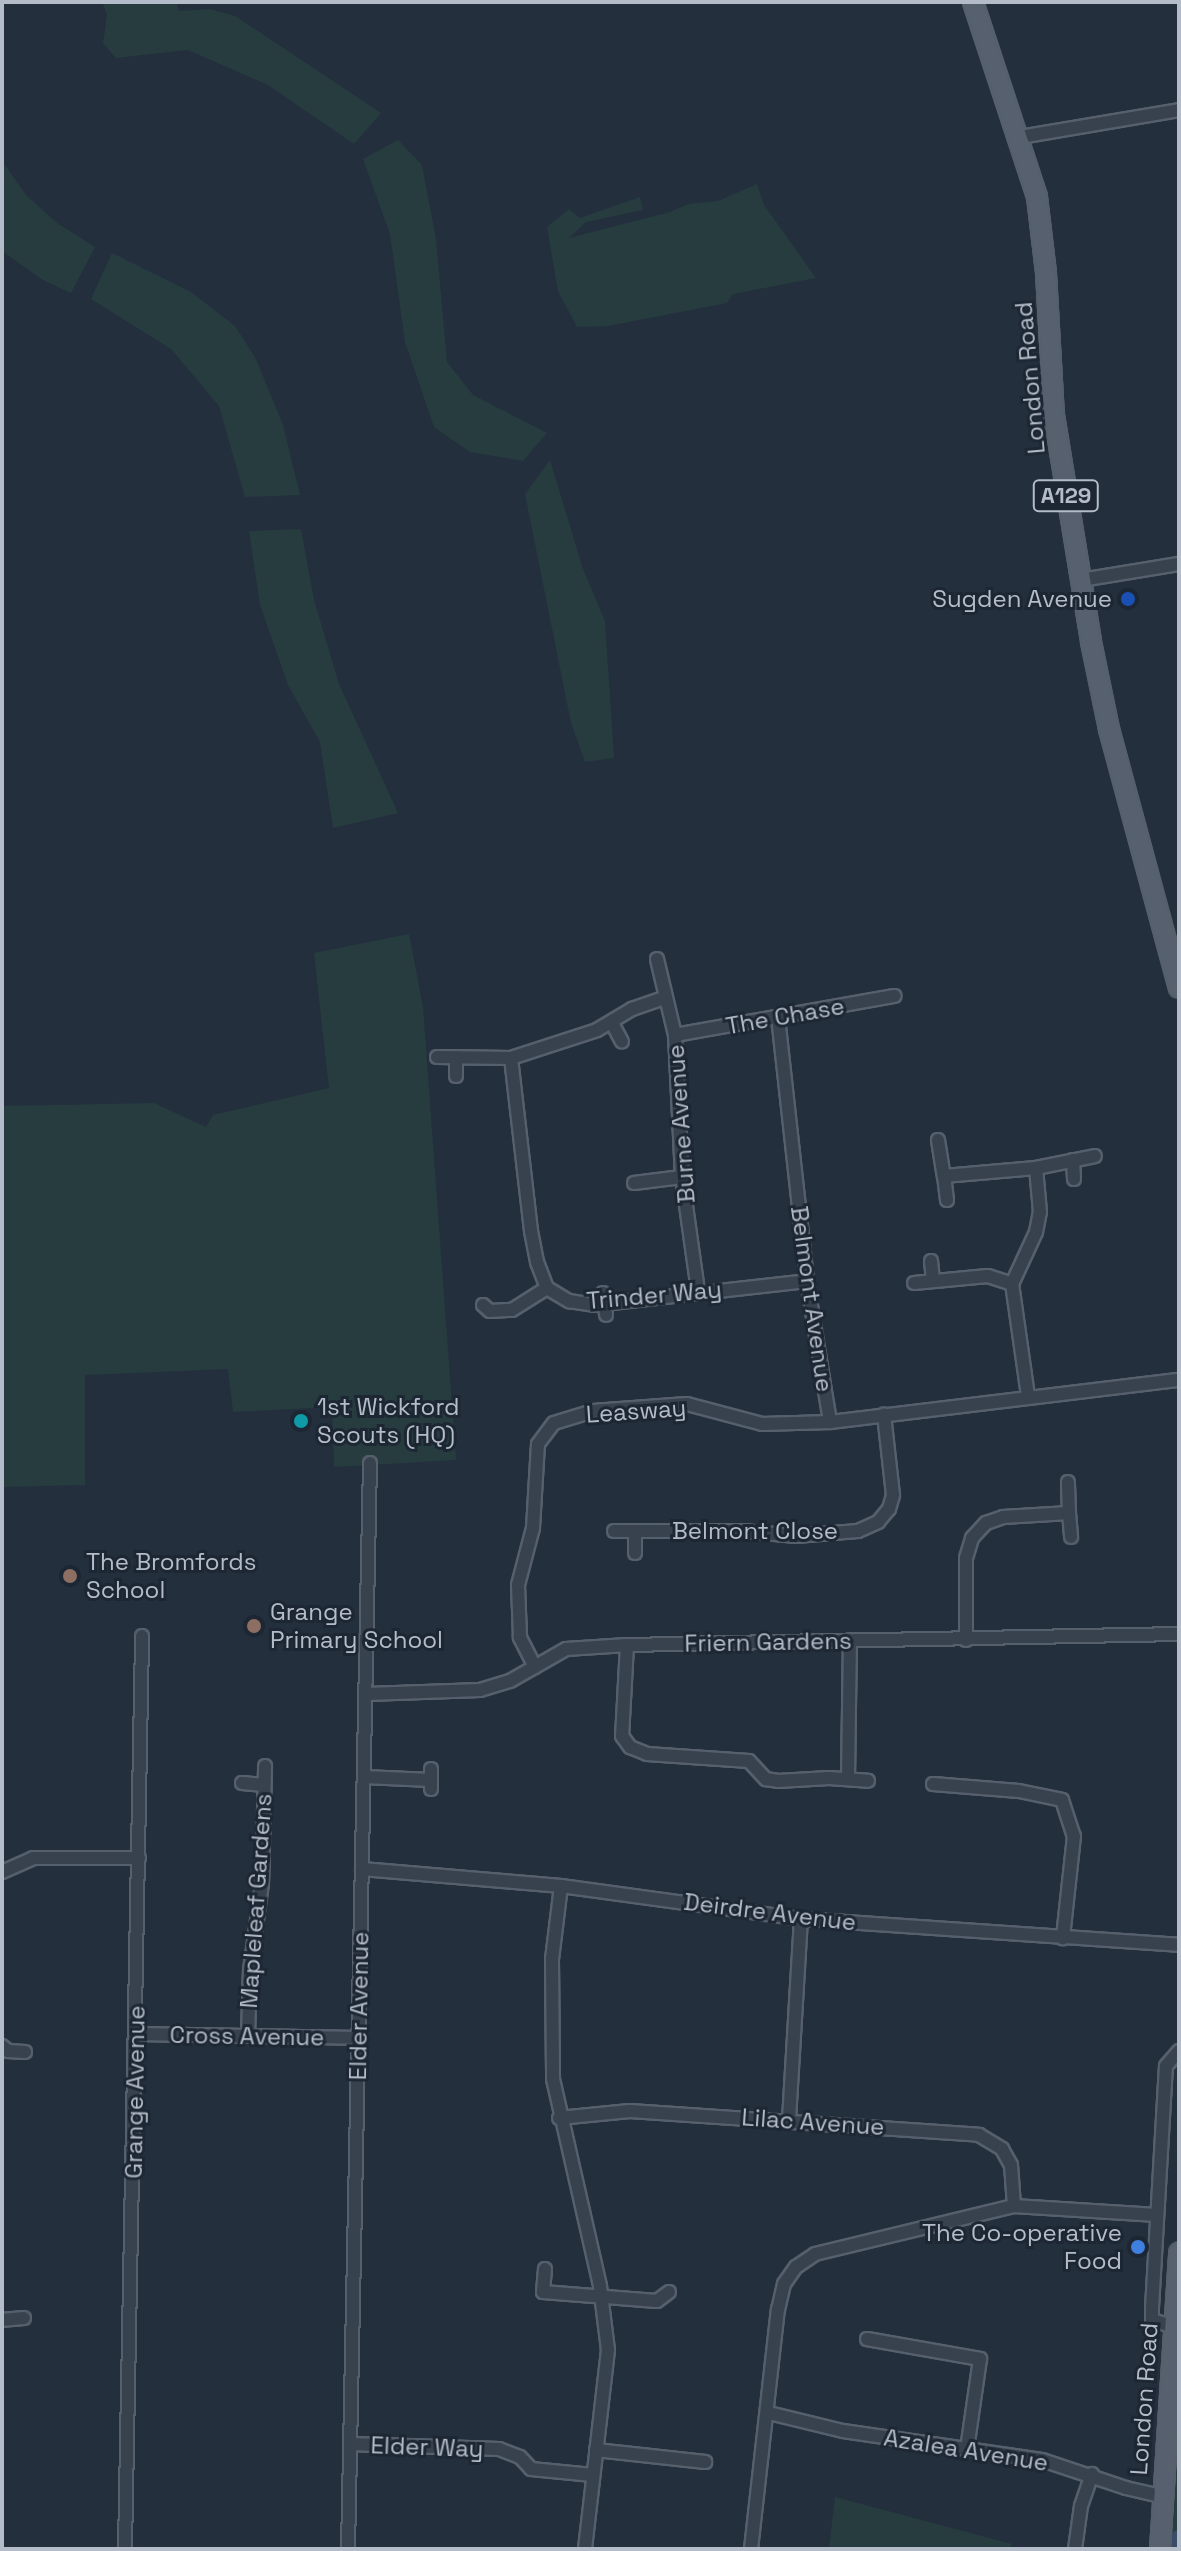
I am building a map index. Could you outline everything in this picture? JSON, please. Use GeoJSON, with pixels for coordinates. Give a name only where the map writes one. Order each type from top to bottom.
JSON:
{"type":"FeatureCollection","features":[{"type":"Feature","properties":{"kind":"main road","name":"London Road"},"geometry":{"type":"LineString","coordinates":[[973,2],[1020,137],[1037,197],[1046,273],[1054,415],[1081,580],[1109,729],[1179,988]]}},
{"type":"Feature","properties":{"kind":"main road","name":"London Road"},"geometry":{"type":"LineString","coordinates":[[1161,2544],[1161,2496],[1179,2253]]}},
{"type":"Feature","properties":{"kind":"street"},"geometry":{"type":"LineString","coordinates":[[1020,137],[1179,110]]}},
{"type":"Feature","properties":{"kind":"street"},"geometry":{"type":"LineString","coordinates":[[1081,580],[1179,564]]}},
{"type":"Feature","properties":{"kind":"street","name":"Burne Avenue"},"geometry":{"type":"LineString","coordinates":[[657,959],[675,1035],[682,1177],[698,1291]]}},
{"type":"Feature","properties":{"kind":"street","name":"The Chase"},"geometry":{"type":"LineString","coordinates":[[675,1035],[895,996]]}},
{"type":"Feature","properties":{"kind":"street"},"geometry":{"type":"LineString","coordinates":[[437,1057],[511,1058],[612,1023],[632,1009],[666,997]]}},
{"type":"Feature","properties":{"kind":"street","name":"Belmont Avenue"},"geometry":{"type":"LineString","coordinates":[[778,1017],[807,1281],[830,1422],[1179,1380]]}},
{"type":"Feature","properties":{"kind":"street"},"geometry":{"type":"LineString","coordinates":[[612,1023],[622,1042]]}},
{"type":"Feature","properties":{"kind":"street"},"geometry":{"type":"LineString","coordinates":[[456,1057],[456,1076]]}},
{"type":"Feature","properties":{"kind":"street"},"geometry":{"type":"LineString","coordinates":[[483,1305],[490,1311],[512,1310],[547,1288],[537,1262],[531,1231],[511,1058]]}},
{"type":"Feature","properties":{"kind":"street"},"geometry":{"type":"LineString","coordinates":[[938,1140],[947,1200]]}},
{"type":"Feature","properties":{"kind":"street"},"geometry":{"type":"LineString","coordinates":[[944,1176],[1036,1168],[1095,1156]]}},
{"type":"Feature","properties":{"kind":"street"},"geometry":{"type":"LineString","coordinates":[[1073,1160],[1074,1179]]}},
{"type":"Feature","properties":{"kind":"street"},"geometry":{"type":"LineString","coordinates":[[1028,1396],[1012,1284],[1038,1222],[1036,1168]]}},
{"type":"Feature","properties":{"kind":"street"},"geometry":{"type":"LineString","coordinates":[[634,1183],[682,1177]]}},
{"type":"Feature","properties":{"kind":"street"},"geometry":{"type":"LineString","coordinates":[[931,1261],[933,1281]]}},
{"type":"Feature","properties":{"kind":"street"},"geometry":{"type":"LineString","coordinates":[[914,1283],[988,1276],[1012,1284]]}},
{"type":"Feature","properties":{"kind":"street","name":"Trinder Way"},"geometry":{"type":"LineString","coordinates":[[547,1288],[569,1301],[604,1304],[807,1281]]}},
{"type":"Feature","properties":{"kind":"street","name":"Leasway"},"geometry":{"type":"LineString","coordinates":[[535,1667],[520,1637],[518,1585],[533,1528],[538,1444],[554,1423],[593,1411],[687,1404],[762,1424],[830,1422]]}},
{"type":"Feature","properties":{"kind":"street","name":"Belmont Close"},"geometry":{"type":"LineString","coordinates":[[614,1531],[743,1531],[796,1536],[858,1531],[889,1509],[893,1495],[884,1415]]}},
{"type":"Feature","properties":{"kind":"street","name":"Elder Avenue"},"geometry":{"type":"LineString","coordinates":[[348,2549],[370,1463]]}},
{"type":"Feature","properties":{"kind":"street"},"geometry":{"type":"LineString","coordinates":[[1068,1482],[1071,1537]]}},
{"type":"Feature","properties":{"kind":"street"},"geometry":{"type":"LineString","coordinates":[[966,1640],[966,1558],[972,1538],[986,1523],[1003,1517],[1069,1513]]}},
{"type":"Feature","properties":{"kind":"street"},"geometry":{"type":"LineString","coordinates":[[635,1531],[635,1553]]}},
{"type":"Feature","properties":{"kind":"street","name":"Friern Gardens"},"geometry":{"type":"LineString","coordinates":[[367,1694],[480,1690],[510,1681],[566,1649],[627,1645],[1179,1634]]}},
{"type":"Feature","properties":{"kind":"street","name":"Grange Avenue"},"geometry":{"type":"LineString","coordinates":[[125,2549],[142,1636]]}},
{"type":"Feature","properties":{"kind":"street"},"geometry":{"type":"LineString","coordinates":[[848,1779],[850,1640]]}},
{"type":"Feature","properties":{"kind":"street"},"geometry":{"type":"LineString","coordinates":[[627,1645],[622,1736],[630,1747],[647,1754],[749,1761],[766,1779],[778,1781],[868,1781]]}},
{"type":"Feature","properties":{"kind":"street","name":"Mapleleaf Gardens"},"geometry":{"type":"LineString","coordinates":[[248,2036],[250,1970],[262,1884],[265,1766]]}},
{"type":"Feature","properties":{"kind":"street"},"geometry":{"type":"LineString","coordinates":[[364,1777],[431,1779]]}},
{"type":"Feature","properties":{"kind":"street"},"geometry":{"type":"LineString","coordinates":[[242,1783],[264,1785]]}},
{"type":"Feature","properties":{"kind":"street"},"geometry":{"type":"LineString","coordinates":[[933,1784],[1019,1791],[1062,1800],[1074,1836],[1063,1938]]}},
{"type":"Feature","properties":{"kind":"street"},"geometry":{"type":"LineString","coordinates":[[2,1872],[33,1858],[139,1858]]}},
{"type":"Feature","properties":{"kind":"street","name":"Deirdre Avenue"},"geometry":{"type":"LineString","coordinates":[[362,1869],[561,1886],[801,1919],[1179,1945]]}},
{"type":"Feature","properties":{"kind":"street"},"geometry":{"type":"LineString","coordinates":[[561,1886],[552,1959],[553,2079],[559,2118],[601,2297],[608,2350],[585,2549]]}},
{"type":"Feature","properties":{"kind":"street"},"geometry":{"type":"LineString","coordinates":[[789,2120],[801,1919]]}},
{"type":"Feature","properties":{"kind":"street","name":"Cross Avenue"},"geometry":{"type":"LineString","coordinates":[[136,2034],[358,2038]]}},
{"type":"Feature","properties":{"kind":"street"},"geometry":{"type":"LineString","coordinates":[[2,2046],[8,2051],[25,2052]]}},
{"type":"Feature","properties":{"kind":"street"},"geometry":{"type":"LineString","coordinates":[[1174,2327],[1152,2320],[1166,2066],[1179,2051]]}},
{"type":"Feature","properties":{"kind":"street","name":"Lilac Avenue"},"geometry":{"type":"LineString","coordinates":[[559,2118],[630,2111],[979,2135],[1002,2149],[1011,2165],[1014,2206]]}},
{"type":"Feature","properties":{"kind":"street"},"geometry":{"type":"LineString","coordinates":[[751,2549],[769,2413],[778,2310],[784,2284],[796,2267],[815,2254],[1014,2206],[1157,2215]]}},
{"type":"Feature","properties":{"kind":"street"},"geometry":{"type":"LineString","coordinates":[[545,2269],[543,2292],[657,2301],[669,2292]]}},
{"type":"Feature","properties":{"kind":"street"},"geometry":{"type":"LineString","coordinates":[[2,2320],[24,2318]]}},
{"type":"Feature","properties":{"kind":"street"},"geometry":{"type":"LineString","coordinates":[[867,2339],[980,2359],[967,2449]]}},
{"type":"Feature","properties":{"kind":"street","name":"Azalea Avenue"},"geometry":{"type":"LineString","coordinates":[[769,2413],[843,2431],[1042,2460],[1092,2474],[1126,2488],[1161,2496]]}},
{"type":"Feature","properties":{"kind":"street","name":"Elder Way"},"geometry":{"type":"LineString","coordinates":[[350,2444],[499,2449],[520,2457],[531,2469],[593,2475]]}},
{"type":"Feature","properties":{"kind":"street"},"geometry":{"type":"LineString","coordinates":[[596,2450],[705,2462]]}},
{"type":"Feature","properties":{"kind":"street"},"geometry":{"type":"LineString","coordinates":[[1075,2549],[1081,2506],[1092,2474]]}},
{"type":"Feature","properties":{"kind":"green space"},"geometry":{"type":"Polygon","coordinates":[[[102,2],[176,2],[179,11],[210,9],[235,16],[381,113],[354,144],[268,85],[188,50],[116,58],[103,43],[107,15],[102,2]]]}},
{"type":"Feature","properties":{"kind":"green space"},"geometry":{"type":"Polygon","coordinates":[[[398,140],[422,165],[436,239],[447,362],[473,395],[547,433],[523,461],[470,452],[434,427],[405,342],[390,234],[363,159],[398,140]]]}},
{"type":"Feature","properties":{"kind":"green space"},"geometry":{"type":"Polygon","coordinates":[[[2,161],[27,196],[57,223],[95,247],[71,293],[43,280],[2,251],[2,161]]]}},
{"type":"Feature","properties":{"kind":"green space"},"geometry":{"type":"Polygon","coordinates":[[[757,184],[764,205],[816,278],[733,294],[727,303],[608,326],[577,327],[558,291],[547,227],[569,209],[580,218],[640,197],[643,210],[586,222],[569,238],[670,212],[688,204],[718,201],[757,184]]]}},
{"type":"Feature","properties":{"kind":"green space"},"geometry":{"type":"Polygon","coordinates":[[[112,253],[191,292],[235,326],[255,357],[283,425],[300,495],[245,497],[219,406],[171,349],[91,299],[112,253]]]}},
{"type":"Feature","properties":{"kind":"green space"},"geometry":{"type":"Polygon","coordinates":[[[550,460],[583,569],[605,621],[614,758],[585,762],[571,723],[525,494],[550,460]]]}},
{"type":"Feature","properties":{"kind":"green space"},"geometry":{"type":"Polygon","coordinates":[[[301,529],[314,600],[339,684],[398,813],[333,828],[320,742],[288,685],[260,605],[249,531],[301,529]]]}},
{"type":"Feature","properties":{"kind":"green space"},"geometry":{"type":"Polygon","coordinates":[[[409,934],[423,1007],[456,1460],[334,1467],[332,1407],[233,1412],[228,1369],[85,1375],[85,1485],[2,1487],[2,1106],[154,1103],[206,1127],[213,1115],[329,1088],[314,953],[409,934]]]}},
{"type":"Feature","properties":{"kind":"green space"},"geometry":{"type":"Polygon","coordinates":[[[1179,2472],[1179,2549],[1161,2549],[1164,2474],[1179,2472]]]}},
{"type":"Feature","properties":{"kind":"green space"},"geometry":{"type":"Polygon","coordinates":[[[835,2497],[1012,2544],[1010,2549],[829,2549],[835,2497]]]}},
{"type":"Feature","properties":{"kind":"waterway"},"geometry":{"type":"LineString","coordinates":[[1168,2549],[1179,2540]]}},
{"type":"Feature","properties":{"kind":"place","name":"Sugden Avenue"},"geometry":{"type":"Point","coordinates":[1128,599]}},
{"type":"Feature","properties":{"kind":"place","name":"1st Wickford Scouts (HQ)"},"geometry":{"type":"Point","coordinates":[301,1421]}},
{"type":"Feature","properties":{"kind":"place","name":"The Bromfords School"},"geometry":{"type":"Point","coordinates":[70,1576]}},
{"type":"Feature","properties":{"kind":"place","name":"Grange Primary School"},"geometry":{"type":"Point","coordinates":[254,1626]}},
{"type":"Feature","properties":{"kind":"place","name":"The Co-operative Food"},"geometry":{"type":"Point","coordinates":[1138,2247]}}]}
